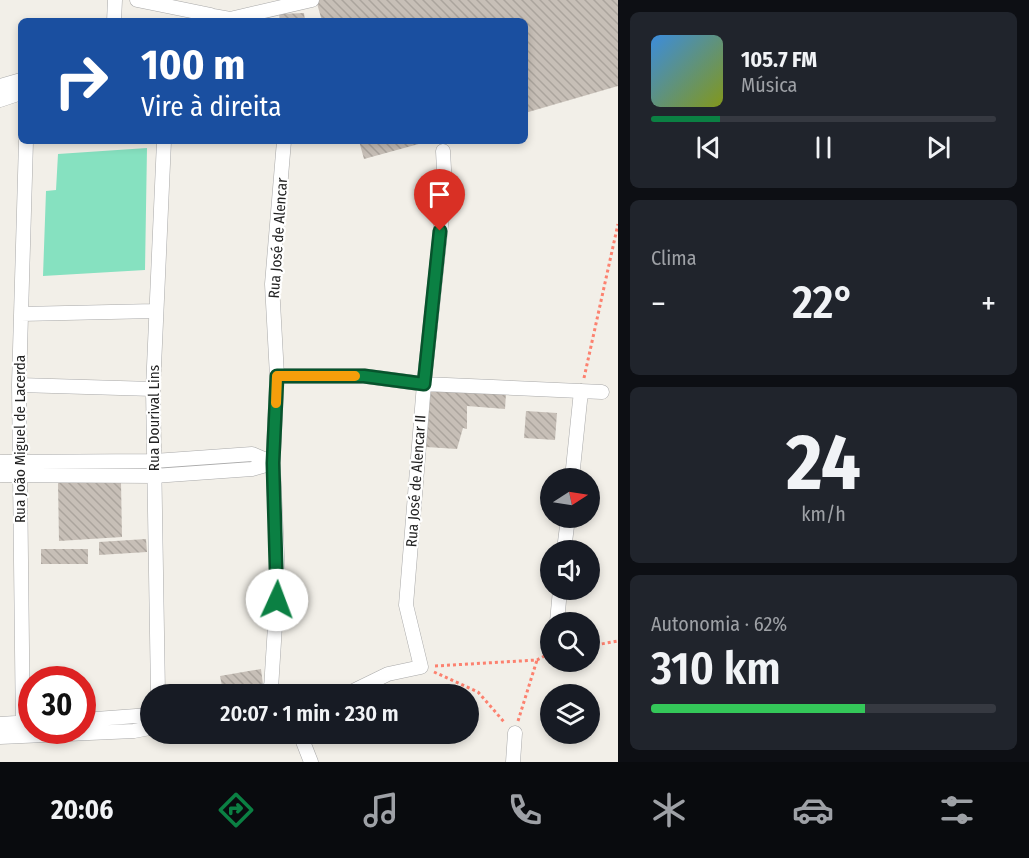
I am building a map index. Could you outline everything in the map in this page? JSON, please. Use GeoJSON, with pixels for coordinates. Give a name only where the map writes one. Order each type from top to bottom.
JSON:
{"type":"FeatureCollection","features":[{"type":"Feature","properties":{"kind":"street"},"geometry":{"type":"LineString","coordinates":[[114,18],[115,0]]}},
{"type":"Feature","properties":{"kind":"street"},"geometry":{"type":"LineString","coordinates":[[137,0],[221,18]]}},
{"type":"Feature","properties":{"kind":"street"},"geometry":{"type":"LineString","coordinates":[[233,18],[254,7],[277,15],[312,0]]}},
{"type":"Feature","properties":{"kind":"street"},"geometry":{"type":"LineString","coordinates":[[207,18],[213,16]]}},
{"type":"Feature","properties":{"kind":"street"},"geometry":{"type":"LineString","coordinates":[[0,86],[18,81]]}},
{"type":"Feature","properties":{"kind":"street"},"geometry":{"type":"LineString","coordinates":[[0,100],[18,94]]}},
{"type":"Feature","properties":{"kind":"street","name":"Rua João Miguel de Lacerda"},"geometry":{"type":"LineString","coordinates":[[24,666],[19,385],[26,144]]}},
{"type":"Feature","properties":{"kind":"street","name":"Rua Dourival Lins"},"geometry":{"type":"LineString","coordinates":[[158,684],[153,389],[164,144]]}},
{"type":"Feature","properties":{"kind":"street","name":"Rua José de Alencar"},"geometry":{"type":"LineString","coordinates":[[272,684],[278,578],[273,463],[277,376],[272,284],[284,144]]}},
{"type":"Feature","properties":{"kind":"street","name":"Rua José de Alencar II"},"geometry":{"type":"LineString","coordinates":[[421,667],[406,605],[424,384],[445,188],[443,151]]}},
{"type":"Feature","properties":{"kind":"street"},"geometry":{"type":"LineString","coordinates":[[21,314],[155,311]]}},
{"type":"Feature","properties":{"kind":"street"},"geometry":{"type":"LineString","coordinates":[[277,376],[364,376],[424,384],[602,392]]}},
{"type":"Feature","properties":{"kind":"street"},"geometry":{"type":"LineString","coordinates":[[19,385],[153,389]]}},
{"type":"Feature","properties":{"kind":"street"},"geometry":{"type":"LineString","coordinates":[[573,468],[580,391]]}},
{"type":"Feature","properties":{"kind":"street"},"geometry":{"type":"LineString","coordinates":[[0,475],[19,468],[252,454],[273,463]]}},
{"type":"Feature","properties":{"kind":"street"},"geometry":{"type":"LineString","coordinates":[[0,462],[19,468],[154,476],[252,469],[273,463]]}},
{"type":"Feature","properties":{"kind":"street"},"geometry":{"type":"LineString","coordinates":[[368,684],[388,674],[421,667]]}},
{"type":"Feature","properties":{"kind":"street"},"geometry":{"type":"LineString","coordinates":[[96,719],[140,715]]}},
{"type":"Feature","properties":{"kind":"street"},"geometry":{"type":"LineString","coordinates":[[0,723],[18,726]]}},
{"type":"Feature","properties":{"kind":"street"},"geometry":{"type":"LineString","coordinates":[[0,737],[18,730]]}},
{"type":"Feature","properties":{"kind":"street"},"geometry":{"type":"LineString","coordinates":[[96,730],[140,730]]}},
{"type":"Feature","properties":{"kind":"street"},"geometry":{"type":"LineString","coordinates":[[513,762],[515,733]]}},
{"type":"Feature","properties":{"kind":"street"},"geometry":{"type":"LineString","coordinates":[[304,744],[311,762]]}},
{"type":"Feature","properties":{"kind":"path"},"geometry":{"type":"LineString","coordinates":[[580,391],[618,224]]}},
{"type":"Feature","properties":{"kind":"path"},"geometry":{"type":"LineString","coordinates":[[600,644],[618,641]]}},
{"type":"Feature","properties":{"kind":"path"},"geometry":{"type":"LineString","coordinates":[[421,667],[540,658]]}},
{"type":"Feature","properties":{"kind":"path"},"geometry":{"type":"LineString","coordinates":[[515,733],[537,660]]}},
{"type":"Feature","properties":{"kind":"path"},"geometry":{"type":"LineString","coordinates":[[421,667],[478,692],[515,733]]}},
{"type":"Feature","properties":{"kind":"green space"},"geometry":{"type":"Polygon","coordinates":[[[147,148],[145,270],[43,276],[46,191],[56,190],[58,154],[147,148]]]}},
{"type":"Feature","properties":{"kind":"building"},"geometry":{"type":"Polygon","coordinates":[[[316,0],[618,0],[618,86],[528,112],[528,18],[321,18],[316,0]]]}},
{"type":"Feature","properties":{"kind":"building"},"geometry":{"type":"Polygon","coordinates":[[[304,13],[305,18],[280,18],[279,14],[304,13]]]}},
{"type":"Feature","properties":{"kind":"building"},"geometry":{"type":"Polygon","coordinates":[[[360,144],[419,144],[364,159],[360,144]]]}},
{"type":"Feature","properties":{"kind":"building"},"geometry":{"type":"Polygon","coordinates":[[[431,389],[506,393],[505,409],[467,406],[467,429],[463,428],[457,449],[426,447],[431,389]]]}},
{"type":"Feature","properties":{"kind":"building"},"geometry":{"type":"Polygon","coordinates":[[[526,411],[557,413],[555,440],[524,438],[526,411]]]}},
{"type":"Feature","properties":{"kind":"building"},"geometry":{"type":"Polygon","coordinates":[[[121,482],[122,537],[59,541],[58,483],[121,482]]]}},
{"type":"Feature","properties":{"kind":"building"},"geometry":{"type":"Polygon","coordinates":[[[146,539],[147,552],[99,555],[99,542],[146,539]]]}},
{"type":"Feature","properties":{"kind":"building"},"geometry":{"type":"Polygon","coordinates":[[[41,549],[88,549],[88,564],[41,564],[41,549]]]}},
{"type":"Feature","properties":{"kind":"building"},"geometry":{"type":"Polygon","coordinates":[[[261,669],[263,684],[222,684],[220,676],[261,669]]]}},
{"type":"Feature","properties":{"kind":"slow traffic"},"geometry":{"type":"LineString","coordinates":[[276,403],[277,376],[355,376]]}},
{"type":"Feature","properties":{"kind":"route"},"geometry":{"type":"LineString","coordinates":[[277,600],[273,463],[277,376],[364,376],[424,384],[440,231]]}}]}
